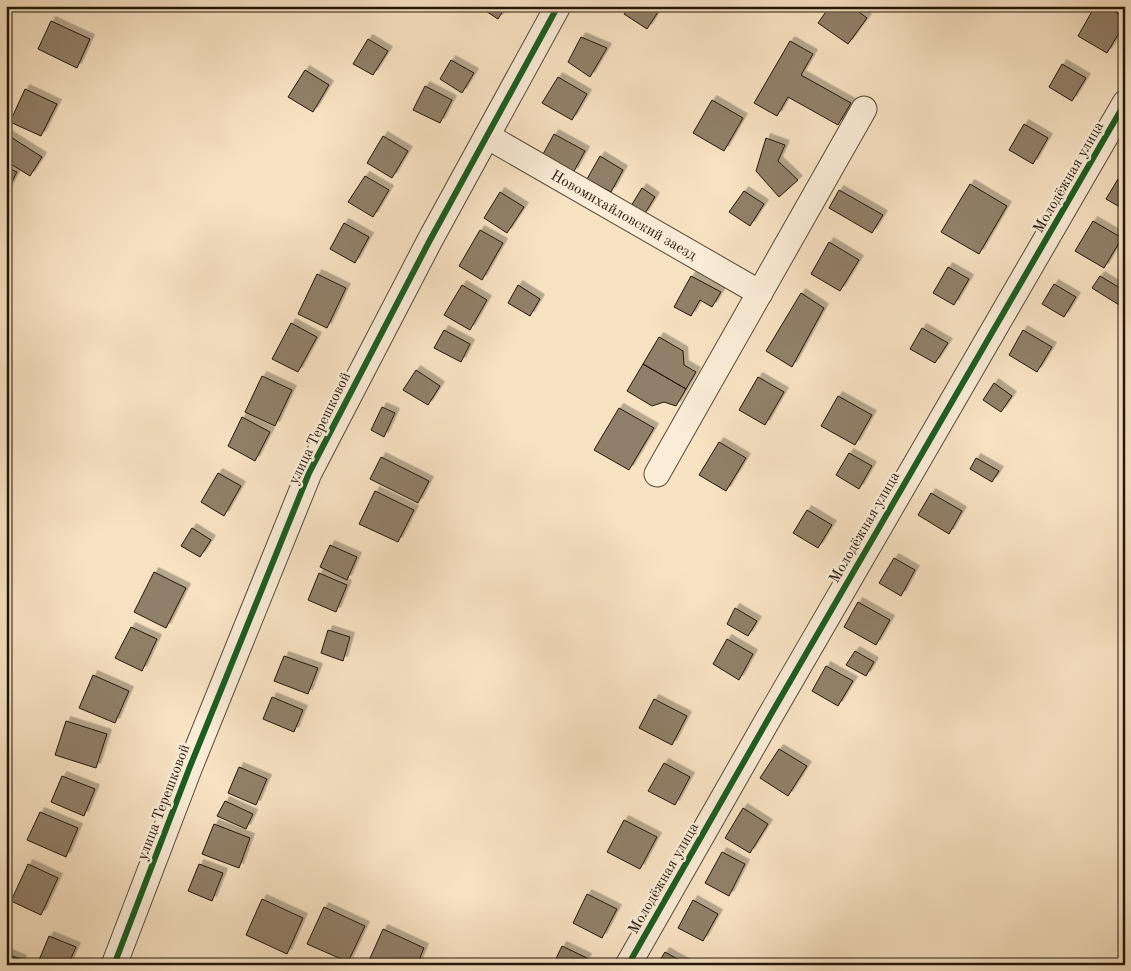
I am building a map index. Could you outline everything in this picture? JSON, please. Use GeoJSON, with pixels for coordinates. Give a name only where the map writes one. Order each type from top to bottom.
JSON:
{"type":"FeatureCollection","features":[{"type":"Feature","properties":{"kind":"street","name":"улица Терешковой"},"geometry":{"type":"LineString","coordinates":[[114,965],[189,769],[309,473],[430,240],[558,6]]}},
{"type":"Feature","properties":{"kind":"street","name":"Молодёжная улица"},"geometry":{"type":"LineString","coordinates":[[628,965],[1125,103]]}},
{"type":"Feature","properties":{"kind":"street"},"geometry":{"type":"LineString","coordinates":[[657,474],[864,109]]}},
{"type":"Feature","properties":{"kind":"street","name":"Новомихайловский заезд"},"geometry":{"type":"LineString","coordinates":[[487,136],[760,293]]}},
{"type":"Feature","properties":{"kind":"building"},"geometry":{"type":"Polygon","coordinates":[[[478,6],[506,6],[498,19],[478,6]]]}},
{"type":"Feature","properties":{"kind":"building"},"geometry":{"type":"Polygon","coordinates":[[[629,6],[649,6],[658,12],[647,29],[624,14],[629,6]]]}},
{"type":"Feature","properties":{"kind":"building"},"geometry":{"type":"Polygon","coordinates":[[[830,6],[851,6],[867,18],[848,44],[818,23],[830,6]]]}},
{"type":"Feature","properties":{"kind":"building"},"geometry":{"type":"Polygon","coordinates":[[[1095,6],[1105,6],[1125,18],[1125,23],[1107,53],[1078,36],[1095,6]]]}},
{"type":"Feature","properties":{"kind":"building"},"geometry":{"type":"Polygon","coordinates":[[[51,21],[90,39],[77,68],[38,49],[51,21]]]}},
{"type":"Feature","properties":{"kind":"building"},"geometry":{"type":"Polygon","coordinates":[[[581,37],[607,48],[590,77],[568,62],[581,37]]]}},
{"type":"Feature","properties":{"kind":"building"},"geometry":{"type":"Polygon","coordinates":[[[368,39],[388,51],[373,75],[353,64],[368,39]]]}},
{"type":"Feature","properties":{"kind":"building"},"geometry":{"type":"Polygon","coordinates":[[[790,41],[813,54],[801,75],[851,103],[838,125],[788,97],[777,116],[754,103],[790,41]]]}},
{"type":"Feature","properties":{"kind":"building"},"geometry":{"type":"Polygon","coordinates":[[[451,60],[474,73],[462,93],[440,79],[451,60]]]}},
{"type":"Feature","properties":{"kind":"building"},"geometry":{"type":"Polygon","coordinates":[[[1062,64],[1086,78],[1072,101],[1049,87],[1062,64]]]}},
{"type":"Feature","properties":{"kind":"building"},"geometry":{"type":"Polygon","coordinates":[[[305,70],[329,85],[313,112],[288,97],[305,70]]]}},
{"type":"Feature","properties":{"kind":"building"},"geometry":{"type":"Polygon","coordinates":[[[558,77],[587,94],[572,120],[542,103],[558,77]]]}},
{"type":"Feature","properties":{"kind":"building"},"geometry":{"type":"Polygon","coordinates":[[[425,86],[452,100],[440,123],[413,110],[425,86]]]}},
{"type":"Feature","properties":{"kind":"building"},"geometry":{"type":"Polygon","coordinates":[[[25,89],[57,104],[41,136],[10,122],[25,89]]]}},
{"type":"Feature","properties":{"kind":"building"},"geometry":{"type":"Polygon","coordinates":[[[712,100],[743,118],[724,151],[693,133],[712,100]]]}},
{"type":"Feature","properties":{"kind":"building"},"geometry":{"type":"Polygon","coordinates":[[[1024,124],[1048,138],[1033,164],[1009,150],[1024,124]]]}},
{"type":"Feature","properties":{"kind":"building"},"geometry":{"type":"Polygon","coordinates":[[[6,134],[42,157],[30,176],[6,161],[6,134]]]}},
{"type":"Feature","properties":{"kind":"building"},"geometry":{"type":"Polygon","coordinates":[[[554,134],[585,151],[573,173],[542,156],[554,134]]]}},
{"type":"Feature","properties":{"kind":"building"},"geometry":{"type":"Polygon","coordinates":[[[383,136],[408,151],[392,178],[367,163],[383,136]]]}},
{"type":"Feature","properties":{"kind":"building"},"geometry":{"type":"Polygon","coordinates":[[[766,138],[785,145],[778,161],[798,180],[779,197],[756,171],[766,138]]]}},
{"type":"Feature","properties":{"kind":"building"},"geometry":{"type":"Polygon","coordinates":[[[600,156],[623,170],[611,192],[587,179],[600,156]]]}},
{"type":"Feature","properties":{"kind":"building"},"geometry":{"type":"Polygon","coordinates":[[[6,167],[17,172],[6,193],[6,167]]]}},
{"type":"Feature","properties":{"kind":"building"},"geometry":{"type":"Polygon","coordinates":[[[365,176],[389,190],[373,217],[348,202],[365,176]]]}},
{"type":"Feature","properties":{"kind":"building"},"geometry":{"type":"Polygon","coordinates":[[[1118,179],[1125,182],[1125,210],[1106,199],[1118,179]]]}},
{"type":"Feature","properties":{"kind":"building"},"geometry":{"type":"Polygon","coordinates":[[[970,184],[1007,206],[979,254],[941,232],[970,184]]]}},
{"type":"Feature","properties":{"kind":"building"},"geometry":{"type":"Polygon","coordinates":[[[642,188],[655,197],[644,215],[631,206],[642,188]]]}},
{"type":"Feature","properties":{"kind":"building"},"geometry":{"type":"Polygon","coordinates":[[[839,190],[883,215],[872,233],[829,208],[839,190]]]}},
{"type":"Feature","properties":{"kind":"building"},"geometry":{"type":"Polygon","coordinates":[[[744,191],[764,204],[750,226],[729,212],[744,191]]]}},
{"type":"Feature","properties":{"kind":"building"},"geometry":{"type":"Polygon","coordinates":[[[500,192],[524,207],[507,233],[484,218],[500,192]]]}},
{"type":"Feature","properties":{"kind":"building"},"geometry":{"type":"Polygon","coordinates":[[[1093,221],[1122,238],[1104,268],[1075,251],[1093,221]]]}},
{"type":"Feature","properties":{"kind":"building"},"geometry":{"type":"Polygon","coordinates":[[[344,223],[369,237],[355,263],[330,249],[344,223]]]}},
{"type":"Feature","properties":{"kind":"building"},"geometry":{"type":"Polygon","coordinates":[[[480,230],[503,243],[482,280],[459,266],[480,230]]]}},
{"type":"Feature","properties":{"kind":"building"},"geometry":{"type":"Polygon","coordinates":[[[829,242],[859,260],[840,291],[811,274],[829,242]]]}},
{"type":"Feature","properties":{"kind":"building"},"geometry":{"type":"Polygon","coordinates":[[[948,267],[969,279],[954,305],[933,293],[948,267]]]}},
{"type":"Feature","properties":{"kind":"building"},"geometry":{"type":"Polygon","coordinates":[[[317,274],[346,288],[327,328],[298,314],[317,274]]]}},
{"type":"Feature","properties":{"kind":"building"},"geometry":{"type":"Polygon","coordinates":[[[691,276],[721,292],[712,307],[700,300],[691,316],[674,307],[691,276]]]}},
{"type":"Feature","properties":{"kind":"building"},"geometry":{"type":"Polygon","coordinates":[[[1100,276],[1125,291],[1124,308],[1092,288],[1100,276]]]}},
{"type":"Feature","properties":{"kind":"building"},"geometry":{"type":"Polygon","coordinates":[[[1054,284],[1076,297],[1064,317],[1042,304],[1054,284]]]}},
{"type":"Feature","properties":{"kind":"building"},"geometry":{"type":"Polygon","coordinates":[[[462,285],[487,300],[470,330],[444,315],[462,285]]]}},
{"type":"Feature","properties":{"kind":"building"},"geometry":{"type":"Polygon","coordinates":[[[518,285],[540,299],[530,316],[508,303],[518,285]]]}},
{"type":"Feature","properties":{"kind":"building"},"geometry":{"type":"Polygon","coordinates":[[[801,293],[824,308],[792,367],[766,351],[801,293]]]}},
{"type":"Feature","properties":{"kind":"building"},"geometry":{"type":"Polygon","coordinates":[[[291,323],[317,337],[298,372],[272,359],[291,323]]]}},
{"type":"Feature","properties":{"kind":"building"},"geometry":{"type":"Polygon","coordinates":[[[922,328],[948,343],[935,363],[910,349],[922,328]]]}},
{"type":"Feature","properties":{"kind":"building"},"geometry":{"type":"Polygon","coordinates":[[[444,330],[470,344],[461,362],[434,348],[444,330]]]}},
{"type":"Feature","properties":{"kind":"building"},"geometry":{"type":"Polygon","coordinates":[[[1023,330],[1052,347],[1037,372],[1009,355],[1023,330]]]}},
{"type":"Feature","properties":{"kind":"building"},"geometry":{"type":"Polygon","coordinates":[[[659,337],[683,351],[684,365],[696,372],[686,389],[643,364],[659,337]]]}},
{"type":"Feature","properties":{"kind":"building"},"geometry":{"type":"Polygon","coordinates":[[[643,364],[686,389],[676,406],[664,402],[652,406],[627,391],[643,364]]]}},
{"type":"Feature","properties":{"kind":"building"},"geometry":{"type":"Polygon","coordinates":[[[416,370],[440,386],[428,405],[403,390],[416,370]]]}},
{"type":"Feature","properties":{"kind":"building"},"geometry":{"type":"Polygon","coordinates":[[[262,376],[292,390],[275,426],[245,412],[262,376]]]}},
{"type":"Feature","properties":{"kind":"building"},"geometry":{"type":"Polygon","coordinates":[[[758,377],[784,392],[765,425],[739,410],[758,377]]]}},
{"type":"Feature","properties":{"kind":"building"},"geometry":{"type":"Polygon","coordinates":[[[994,383],[1012,396],[1001,412],[983,400],[994,383]]]}},
{"type":"Feature","properties":{"kind":"building"},"geometry":{"type":"Polygon","coordinates":[[[838,396],[872,415],[855,445],[821,426],[838,396]]]}},
{"type":"Feature","properties":{"kind":"building"},"geometry":{"type":"Polygon","coordinates":[[[382,407],[395,413],[384,437],[371,430],[382,407]]]}},
{"type":"Feature","properties":{"kind":"building"},"geometry":{"type":"Polygon","coordinates":[[[619,408],[654,428],[629,470],[594,450],[619,408]]]}},
{"type":"Feature","properties":{"kind":"building"},"geometry":{"type":"Polygon","coordinates":[[[242,417],[270,432],[255,461],[228,446],[242,417]]]}},
{"type":"Feature","properties":{"kind":"building"},"geometry":{"type":"Polygon","coordinates":[[[719,442],[746,458],[726,491],[699,475],[719,442]]]}},
{"type":"Feature","properties":{"kind":"building"},"geometry":{"type":"Polygon","coordinates":[[[849,453],[872,466],[859,489],[836,475],[849,453]]]}},
{"type":"Feature","properties":{"kind":"building"},"geometry":{"type":"Polygon","coordinates":[[[381,457],[429,481],[418,503],[370,479],[381,457]]]}},
{"type":"Feature","properties":{"kind":"building"},"geometry":{"type":"Polygon","coordinates":[[[976,458],[999,471],[992,482],[970,469],[976,458]]]}},
{"type":"Feature","properties":{"kind":"building"},"geometry":{"type":"Polygon","coordinates":[[[218,473],[241,486],[224,516],[201,502],[218,473]]]}},
{"type":"Feature","properties":{"kind":"building"},"geometry":{"type":"Polygon","coordinates":[[[375,491],[414,510],[398,542],[359,524],[375,491]]]}},
{"type":"Feature","properties":{"kind":"building"},"geometry":{"type":"Polygon","coordinates":[[[931,493],[962,511],[949,534],[918,515],[931,493]]]}},
{"type":"Feature","properties":{"kind":"building"},"geometry":{"type":"Polygon","coordinates":[[[807,510],[832,525],[818,548],[793,533],[807,510]]]}},
{"type":"Feature","properties":{"kind":"building"},"geometry":{"type":"Polygon","coordinates":[[[192,528],[211,540],[200,557],[181,546],[192,528]]]}},
{"type":"Feature","properties":{"kind":"building"},"geometry":{"type":"Polygon","coordinates":[[[330,545],[357,557],[347,580],[320,567],[330,545]]]}},
{"type":"Feature","properties":{"kind":"building"},"geometry":{"type":"Polygon","coordinates":[[[894,558],[915,570],[901,596],[879,583],[894,558]]]}},
{"type":"Feature","properties":{"kind":"building"},"geometry":{"type":"Polygon","coordinates":[[[154,572],[186,588],[166,628],[134,612],[154,572]]]}},
{"type":"Feature","properties":{"kind":"building"},"geometry":{"type":"Polygon","coordinates":[[[319,573],[347,585],[336,612],[308,600],[319,573]]]}},
{"type":"Feature","properties":{"kind":"building"},"geometry":{"type":"Polygon","coordinates":[[[858,602],[890,620],[876,645],[844,627],[858,602]]]}},
{"type":"Feature","properties":{"kind":"building"},"geometry":{"type":"Polygon","coordinates":[[[735,608],[757,621],[748,636],[727,624],[735,608]]]}},
{"type":"Feature","properties":{"kind":"building"},"geometry":{"type":"Polygon","coordinates":[[[131,627],[157,639],[142,671],[115,658],[131,627]]]}},
{"type":"Feature","properties":{"kind":"building"},"geometry":{"type":"Polygon","coordinates":[[[328,630],[350,637],[343,661],[321,653],[328,630]]]}},
{"type":"Feature","properties":{"kind":"building"},"geometry":{"type":"Polygon","coordinates":[[[727,639],[753,654],[739,680],[713,664],[727,639]]]}},
{"type":"Feature","properties":{"kind":"building"},"geometry":{"type":"Polygon","coordinates":[[[855,651],[874,662],[866,676],[846,665],[855,651]]]}},
{"type":"Feature","properties":{"kind":"building"},"geometry":{"type":"Polygon","coordinates":[[[284,656],[318,668],[308,694],[274,681],[284,656]]]}},
{"type":"Feature","properties":{"kind":"building"},"geometry":{"type":"Polygon","coordinates":[[[826,666],[853,681],[838,706],[812,691],[826,666]]]}},
{"type":"Feature","properties":{"kind":"building"},"geometry":{"type":"Polygon","coordinates":[[[93,675],[129,691],[115,723],[79,708],[93,675]]]}},
{"type":"Feature","properties":{"kind":"building"},"geometry":{"type":"Polygon","coordinates":[[[272,697],[303,710],[294,732],[263,719],[272,697]]]}},
{"type":"Feature","properties":{"kind":"building"},"geometry":{"type":"Polygon","coordinates":[[[654,699],[687,716],[672,745],[639,728],[654,699]]]}},
{"type":"Feature","properties":{"kind":"building"},"geometry":{"type":"Polygon","coordinates":[[[66,721],[107,734],[96,768],[55,755],[66,721]]]}},
{"type":"Feature","properties":{"kind":"building"},"geometry":{"type":"Polygon","coordinates":[[[779,749],[807,766],[788,796],[760,778],[779,749]]]}},
{"type":"Feature","properties":{"kind":"building"},"geometry":{"type":"Polygon","coordinates":[[[664,763],[690,777],[675,805],[648,791],[664,763]]]}},
{"type":"Feature","properties":{"kind":"building"},"geometry":{"type":"Polygon","coordinates":[[[239,767],[267,779],[256,805],[228,793],[239,767]]]}},
{"type":"Feature","properties":{"kind":"building"},"geometry":{"type":"Polygon","coordinates":[[[62,776],[95,789],[84,816],[51,802],[62,776]]]}},
{"type":"Feature","properties":{"kind":"building"},"geometry":{"type":"Polygon","coordinates":[[[225,801],[253,814],[246,829],[217,816],[225,801]]]}},
{"type":"Feature","properties":{"kind":"building"},"geometry":{"type":"Polygon","coordinates":[[[743,808],[768,824],[750,853],[725,838],[743,808]]]}},
{"type":"Feature","properties":{"kind":"building"},"geometry":{"type":"Polygon","coordinates":[[[40,812],[78,828],[66,857],[27,840],[40,812]]]}},
{"type":"Feature","properties":{"kind":"building"},"geometry":{"type":"Polygon","coordinates":[[[624,820],[657,837],[640,869],[607,852],[624,820]]]}},
{"type":"Feature","properties":{"kind":"building"},"geometry":{"type":"Polygon","coordinates":[[[214,824],[250,838],[239,868],[202,854],[214,824]]]}},
{"type":"Feature","properties":{"kind":"building"},"geometry":{"type":"Polygon","coordinates":[[[722,852],[745,864],[729,896],[705,883],[722,852]]]}},
{"type":"Feature","properties":{"kind":"building"},"geometry":{"type":"Polygon","coordinates":[[[28,864],[58,878],[41,915],[11,901],[28,864]]]}},
{"type":"Feature","properties":{"kind":"building"},"geometry":{"type":"Polygon","coordinates":[[[199,864],[223,873],[212,901],[188,891],[199,864]]]}},
{"type":"Feature","properties":{"kind":"building"},"geometry":{"type":"Polygon","coordinates":[[[587,894],[617,909],[602,938],[573,923],[587,894]]]}},
{"type":"Feature","properties":{"kind":"building"},"geometry":{"type":"Polygon","coordinates":[[[262,899],[303,918],[287,954],[246,935],[262,899]]]}},
{"type":"Feature","properties":{"kind":"building"},"geometry":{"type":"Polygon","coordinates":[[[693,900],[718,914],[703,941],[678,928],[693,900]]]}},
{"type":"Feature","properties":{"kind":"building"},"geometry":{"type":"Polygon","coordinates":[[[324,907],[365,926],[348,962],[307,944],[324,907]]]}},
{"type":"Feature","properties":{"kind":"building"},"geometry":{"type":"Polygon","coordinates":[[[383,929],[424,948],[417,965],[367,965],[383,929]]]}},
{"type":"Feature","properties":{"kind":"building"},"geometry":{"type":"Polygon","coordinates":[[[49,936],[76,947],[68,965],[37,965],[49,936]]]}},
{"type":"Feature","properties":{"kind":"building"},"geometry":{"type":"Polygon","coordinates":[[[562,946],[587,958],[584,965],[553,965],[562,946]]]}},
{"type":"Feature","properties":{"kind":"building"},"geometry":{"type":"Polygon","coordinates":[[[665,952],[688,965],[657,965],[665,952]]]}},
{"type":"Feature","properties":{"kind":"building"},"geometry":{"type":"Polygon","coordinates":[[[6,953],[22,960],[20,965],[6,965],[6,953]]]}},
{"type":"Feature","properties":{"kind":"cycle path"},"geometry":{"type":"LineString","coordinates":[[114,965],[189,769],[309,473],[430,240],[558,6]]}},
{"type":"Feature","properties":{"kind":"cycle path"},"geometry":{"type":"LineString","coordinates":[[628,965],[1125,103]]}}]}
